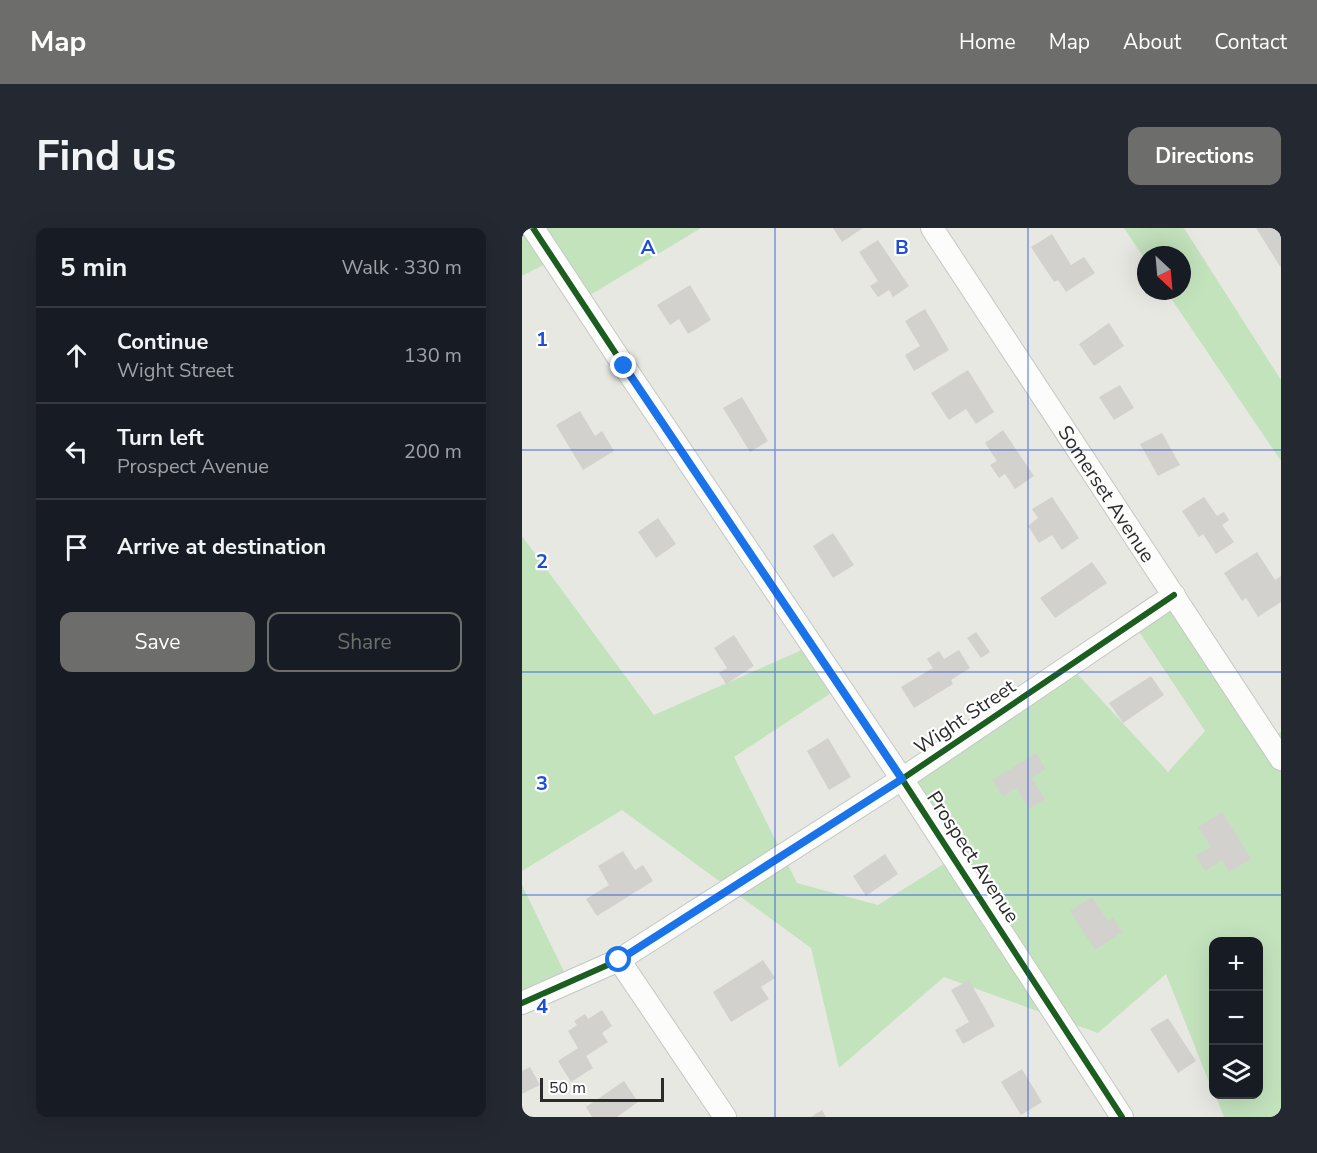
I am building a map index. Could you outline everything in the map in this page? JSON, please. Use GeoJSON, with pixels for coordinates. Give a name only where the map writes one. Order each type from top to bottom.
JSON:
{"type":"FeatureCollection","features":[{"type":"Feature","properties":{"kind":"street","name":"Prospect Avenue"},"geometry":{"type":"LineString","coordinates":[[533,228],[902,779],[1122,1117]]}},
{"type":"Feature","properties":{"kind":"street","name":"Somerset Avenue"},"geometry":{"type":"LineString","coordinates":[[932,228],[1281,759]]}},
{"type":"Feature","properties":{"kind":"street","name":"Wight Street"},"geometry":{"type":"LineString","coordinates":[[522,1003],[619,960],[902,779],[1174,595]]}},
{"type":"Feature","properties":{"kind":"street"},"geometry":{"type":"LineString","coordinates":[[619,960],[724,1117]]}},
{"type":"Feature","properties":{"kind":"green space"},"geometry":{"type":"Polygon","coordinates":[[[522,228],[701,228],[582,300],[555,259],[522,276],[522,228]]]}},
{"type":"Feature","properties":{"kind":"green space"},"geometry":{"type":"Polygon","coordinates":[[[1124,228],[1184,228],[1281,380],[1281,461],[1172,300],[1191,300],[1191,246],[1137,248],[1124,228]]]}},
{"type":"Feature","properties":{"kind":"green space"},"geometry":{"type":"Polygon","coordinates":[[[522,536],[654,715],[811,646],[837,689],[734,757],[797,883],[878,905],[950,860],[895,778],[1071,667],[1168,772],[1205,731],[1136,627],[1177,599],[1269,740],[1281,732],[1281,1117],[1224,1117],[1217,1099],[1263,1099],[1263,937],[1209,937],[1209,1082],[1166,974],[1098,1033],[944,977],[839,1068],[811,948],[622,810],[522,871],[522,536]]]}},
{"type":"Feature","properties":{"kind":"green space"},"geometry":{"type":"Polygon","coordinates":[[[522,885],[568,980],[522,1001],[522,885]]]}},
{"type":"Feature","properties":{"kind":"building"},"geometry":{"type":"Polygon","coordinates":[[[833,228],[863,228],[842,242],[833,228]]]}},
{"type":"Feature","properties":{"kind":"building"},"geometry":{"type":"Polygon","coordinates":[[[1256,228],[1281,228],[1281,268],[1256,228]]]}},
{"type":"Feature","properties":{"kind":"building"},"geometry":{"type":"Polygon","coordinates":[[[1052,234],[1071,265],[1084,257],[1095,273],[1066,292],[1058,280],[1054,282],[1031,247],[1052,234]]]}},
{"type":"Feature","properties":{"kind":"building"},"geometry":{"type":"Polygon","coordinates":[[[878,240],[909,286],[893,297],[889,290],[878,297],[870,286],[878,281],[859,252],[878,240]]]}},
{"type":"Feature","properties":{"kind":"building"},"geometry":{"type":"Polygon","coordinates":[[[690,285],[711,320],[688,334],[679,319],[670,325],[657,305],[690,285]]]}},
{"type":"Feature","properties":{"kind":"building"},"geometry":{"type":"Polygon","coordinates":[[[925,309],[949,350],[914,371],[905,355],[920,346],[905,321],[925,309]]]}},
{"type":"Feature","properties":{"kind":"building"},"geometry":{"type":"Polygon","coordinates":[[[1109,323],[1124,346],[1094,366],[1079,344],[1109,323]]]}},
{"type":"Feature","properties":{"kind":"building"},"geometry":{"type":"Polygon","coordinates":[[[968,370],[994,412],[976,424],[966,409],[949,420],[931,393],[968,370]]]}},
{"type":"Feature","properties":{"kind":"building"},"geometry":{"type":"Polygon","coordinates":[[[1120,385],[1134,408],[1114,420],[1099,397],[1120,385]]]}},
{"type":"Feature","properties":{"kind":"building"},"geometry":{"type":"Polygon","coordinates":[[[742,397],[768,441],[750,452],[723,408],[742,397]]]}},
{"type":"Feature","properties":{"kind":"building"},"geometry":{"type":"Polygon","coordinates":[[[580,411],[595,436],[602,431],[614,451],[583,470],[556,425],[580,411]]]}},
{"type":"Feature","properties":{"kind":"building"},"geometry":{"type":"Polygon","coordinates":[[[1003,430],[1034,476],[1015,489],[1005,474],[999,478],[990,465],[997,461],[985,443],[1003,430]]]}},
{"type":"Feature","properties":{"kind":"building"},"geometry":{"type":"Polygon","coordinates":[[[1162,433],[1180,465],[1158,476],[1140,444],[1162,433]]]}},
{"type":"Feature","properties":{"kind":"building"},"geometry":{"type":"Polygon","coordinates":[[[1052,497],[1079,538],[1062,550],[1052,535],[1039,543],[1028,526],[1038,518],[1032,509],[1052,497]]]}},
{"type":"Feature","properties":{"kind":"building"},"geometry":{"type":"Polygon","coordinates":[[[1204,497],[1217,516],[1224,512],[1229,520],[1222,525],[1234,542],[1216,554],[1203,534],[1199,537],[1182,511],[1204,497]]]}},
{"type":"Feature","properties":{"kind":"building"},"geometry":{"type":"Polygon","coordinates":[[[658,518],[676,544],[656,558],[638,532],[658,518]]]}},
{"type":"Feature","properties":{"kind":"building"},"geometry":{"type":"Polygon","coordinates":[[[833,533],[854,565],[833,578],[813,546],[833,533]]]}},
{"type":"Feature","properties":{"kind":"building"},"geometry":{"type":"Polygon","coordinates":[[[1257,552],[1275,580],[1281,576],[1281,602],[1258,617],[1246,598],[1242,601],[1224,573],[1257,552]]]}},
{"type":"Feature","properties":{"kind":"building"},"geometry":{"type":"Polygon","coordinates":[[[1092,562],[1107,583],[1055,618],[1040,598],[1092,562]]]}},
{"type":"Feature","properties":{"kind":"building"},"geometry":{"type":"Polygon","coordinates":[[[976,632],[990,652],[981,658],[967,638],[976,632]]]}},
{"type":"Feature","properties":{"kind":"building"},"geometry":{"type":"Polygon","coordinates":[[[734,635],[754,666],[726,684],[719,673],[727,668],[714,648],[734,635]]]}},
{"type":"Feature","properties":{"kind":"building"},"geometry":{"type":"Polygon","coordinates":[[[959,650],[970,668],[951,680],[953,684],[914,708],[901,687],[933,668],[927,659],[939,651],[944,659],[959,650]]]}},
{"type":"Feature","properties":{"kind":"building"},"geometry":{"type":"Polygon","coordinates":[[[1151,676],[1164,695],[1123,723],[1109,703],[1151,676]]]}},
{"type":"Feature","properties":{"kind":"building"},"geometry":{"type":"Polygon","coordinates":[[[828,738],[851,777],[829,790],[807,751],[828,738]]]}},
{"type":"Feature","properties":{"kind":"building"},"geometry":{"type":"Polygon","coordinates":[[[1036,753],[1046,769],[1032,778],[1045,799],[1029,809],[1016,788],[1003,797],[992,780],[1036,753]]]}},
{"type":"Feature","properties":{"kind":"building"},"geometry":{"type":"Polygon","coordinates":[[[1222,812],[1251,859],[1229,872],[1222,860],[1205,871],[1196,856],[1211,847],[1198,827],[1222,812]]]}},
{"type":"Feature","properties":{"kind":"building"},"geometry":{"type":"Polygon","coordinates":[[[623,851],[635,870],[643,865],[653,881],[597,916],[586,899],[609,885],[598,866],[623,851]]]}},
{"type":"Feature","properties":{"kind":"building"},"geometry":{"type":"Polygon","coordinates":[[[885,854],[898,874],[866,896],[853,876],[885,854]]]}},
{"type":"Feature","properties":{"kind":"building"},"geometry":{"type":"Polygon","coordinates":[[[1092,897],[1108,921],[1113,918],[1122,932],[1095,950],[1070,911],[1092,897]]]}},
{"type":"Feature","properties":{"kind":"building"},"geometry":{"type":"Polygon","coordinates":[[[763,960],[775,978],[761,987],[769,999],[731,1022],[713,992],[763,960]]]}},
{"type":"Feature","properties":{"kind":"building"},"geometry":{"type":"Polygon","coordinates":[[[969,980],[995,1026],[963,1044],[955,1030],[969,1022],[951,990],[969,980]]]}},
{"type":"Feature","properties":{"kind":"building"},"geometry":{"type":"Polygon","coordinates":[[[602,1010],[612,1026],[602,1033],[608,1042],[586,1056],[593,1068],[571,1082],[558,1061],[578,1048],[568,1031],[577,1025],[574,1021],[585,1014],[588,1019],[602,1010]]]}},
{"type":"Feature","properties":{"kind":"building"},"geometry":{"type":"Polygon","coordinates":[[[1168,1018],[1196,1061],[1178,1073],[1150,1029],[1168,1018]]]}},
{"type":"Feature","properties":{"kind":"building"},"geometry":{"type":"Polygon","coordinates":[[[530,1067],[540,1085],[522,1094],[522,1071],[530,1067]]]}},
{"type":"Feature","properties":{"kind":"building"},"geometry":{"type":"Polygon","coordinates":[[[1022,1069],[1042,1102],[1021,1115],[1001,1082],[1022,1069]]]}},
{"type":"Feature","properties":{"kind":"building"},"geometry":{"type":"Polygon","coordinates":[[[624,1081],[638,1102],[617,1117],[592,1117],[586,1107],[624,1081]]]}},
{"type":"Feature","properties":{"kind":"building"},"geometry":{"type":"Polygon","coordinates":[[[822,1110],[826,1117],[811,1117],[822,1110]]]}},
{"type":"Feature","properties":{"kind":"cycle path"},"geometry":{"type":"LineString","coordinates":[[533,228],[902,779],[1122,1117]]}},
{"type":"Feature","properties":{"kind":"cycle path"},"geometry":{"type":"LineString","coordinates":[[522,1003],[619,960],[902,779],[1174,595]]}},
{"type":"Feature","properties":{"kind":"route"},"geometry":{"type":"LineString","coordinates":[[619,960],[902,779],[624,366]]}}]}
